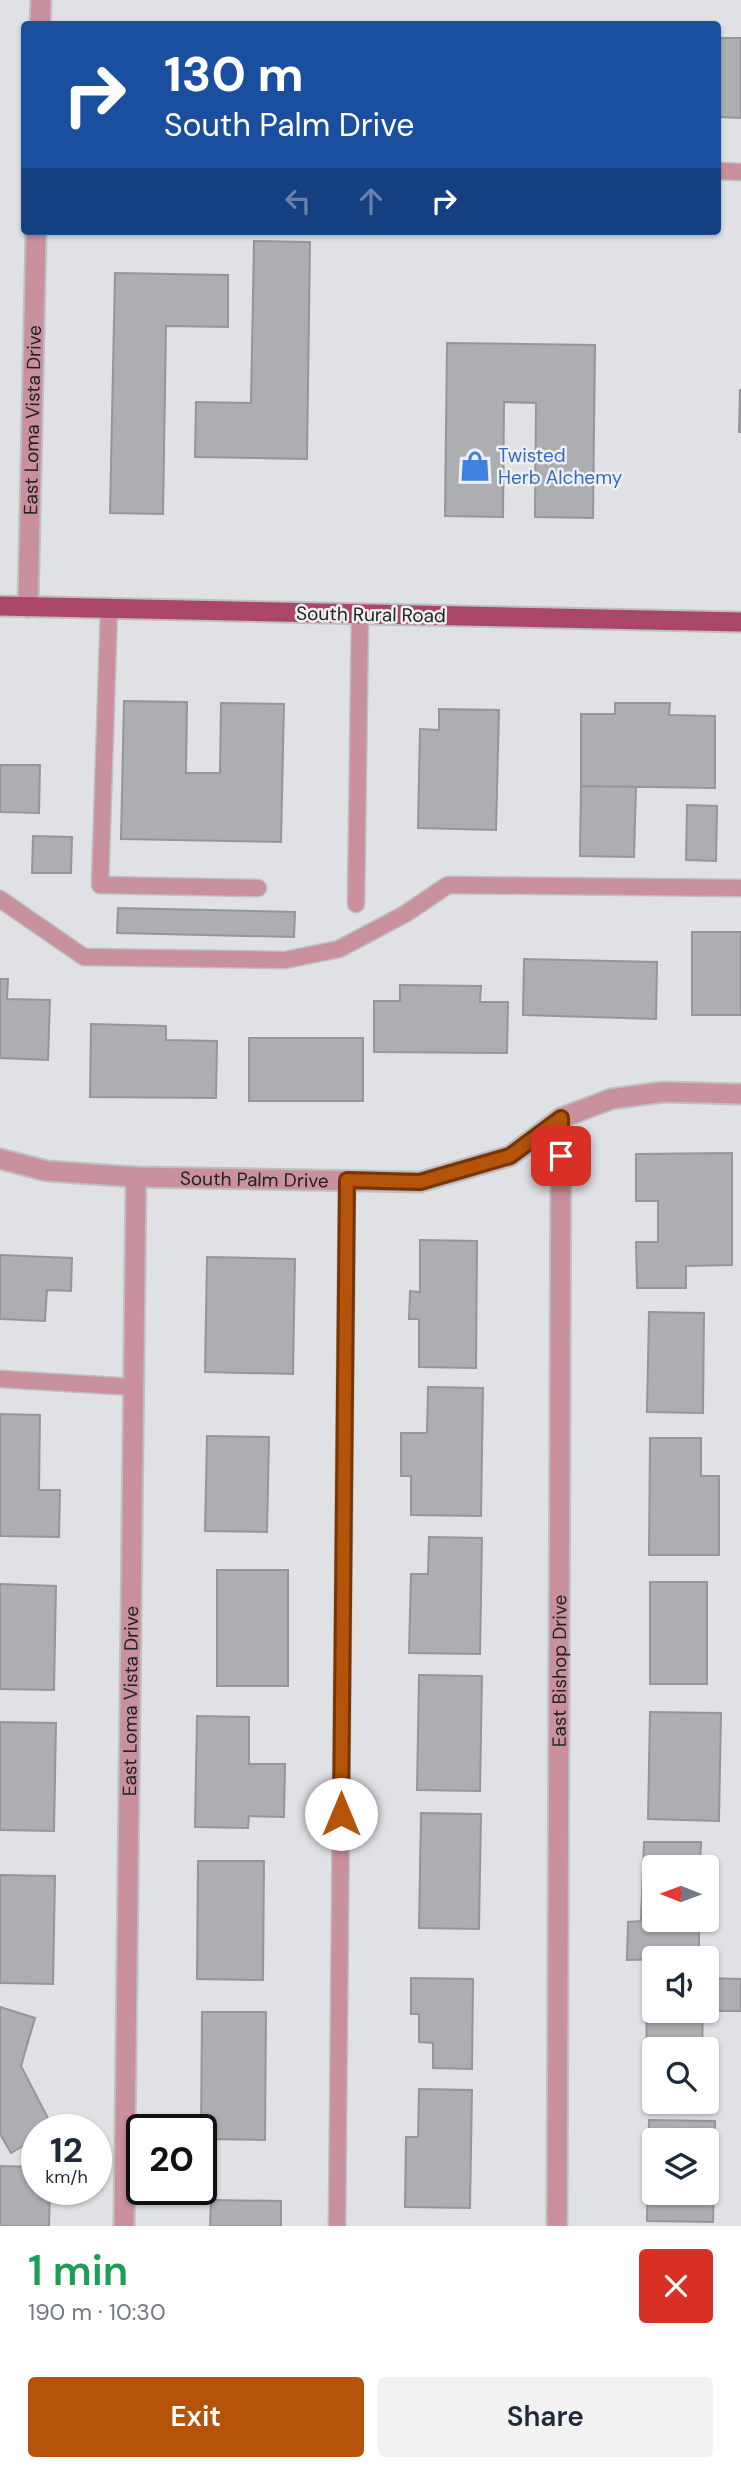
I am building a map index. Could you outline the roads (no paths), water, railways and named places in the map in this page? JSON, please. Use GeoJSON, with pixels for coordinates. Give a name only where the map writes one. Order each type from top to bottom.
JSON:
{"type":"FeatureCollection","features":[{"type":"Feature","properties":{"kind":"main road","name":"South Rural Road"},"geometry":{"type":"LineString","coordinates":[[0,606],[741,622]]}},
{"type":"Feature","properties":{"kind":"street"},"geometry":{"type":"LineString","coordinates":[[40,21],[41,0]]}},
{"type":"Feature","properties":{"kind":"street","name":"East Loma Vista Drive"},"geometry":{"type":"LineString","coordinates":[[28,607],[36,235]]}},
{"type":"Feature","properties":{"kind":"street","name":"South Palm Drive"},"geometry":{"type":"LineString","coordinates":[[0,1159],[47,1171],[136,1177],[420,1182],[510,1156],[561,1118],[611,1099],[663,1092],[741,1094]]}},
{"type":"Feature","properties":{"kind":"street","name":"East Bishop Drive"},"geometry":{"type":"LineString","coordinates":[[557,2226],[561,1118]]}},
{"type":"Feature","properties":{"kind":"street","name":"East Loma Vista Drive"},"geometry":{"type":"LineString","coordinates":[[124,2226],[136,1177]]}},
{"type":"Feature","properties":{"kind":"lane"},"geometry":{"type":"LineString","coordinates":[[721,171],[741,172]]}},
{"type":"Feature","properties":{"kind":"lane"},"geometry":{"type":"LineString","coordinates":[[109,608],[100,885],[258,888]]}},
{"type":"Feature","properties":{"kind":"lane"},"geometry":{"type":"LineString","coordinates":[[356,904],[360,614]]}},
{"type":"Feature","properties":{"kind":"lane"},"geometry":{"type":"LineString","coordinates":[[0,899],[84,957],[285,960],[339,950],[405,914],[448,886],[741,888]]}},
{"type":"Feature","properties":{"kind":"lane"},"geometry":{"type":"LineString","coordinates":[[337,2226],[347,1180]]}},
{"type":"Feature","properties":{"kind":"lane"},"geometry":{"type":"LineString","coordinates":[[0,1379],[134,1387]]}},
{"type":"Feature","properties":{"kind":"place","name":"Twisted Herb Alchemy"},"geometry":{"type":"Point","coordinates":[475,466]}}]}
